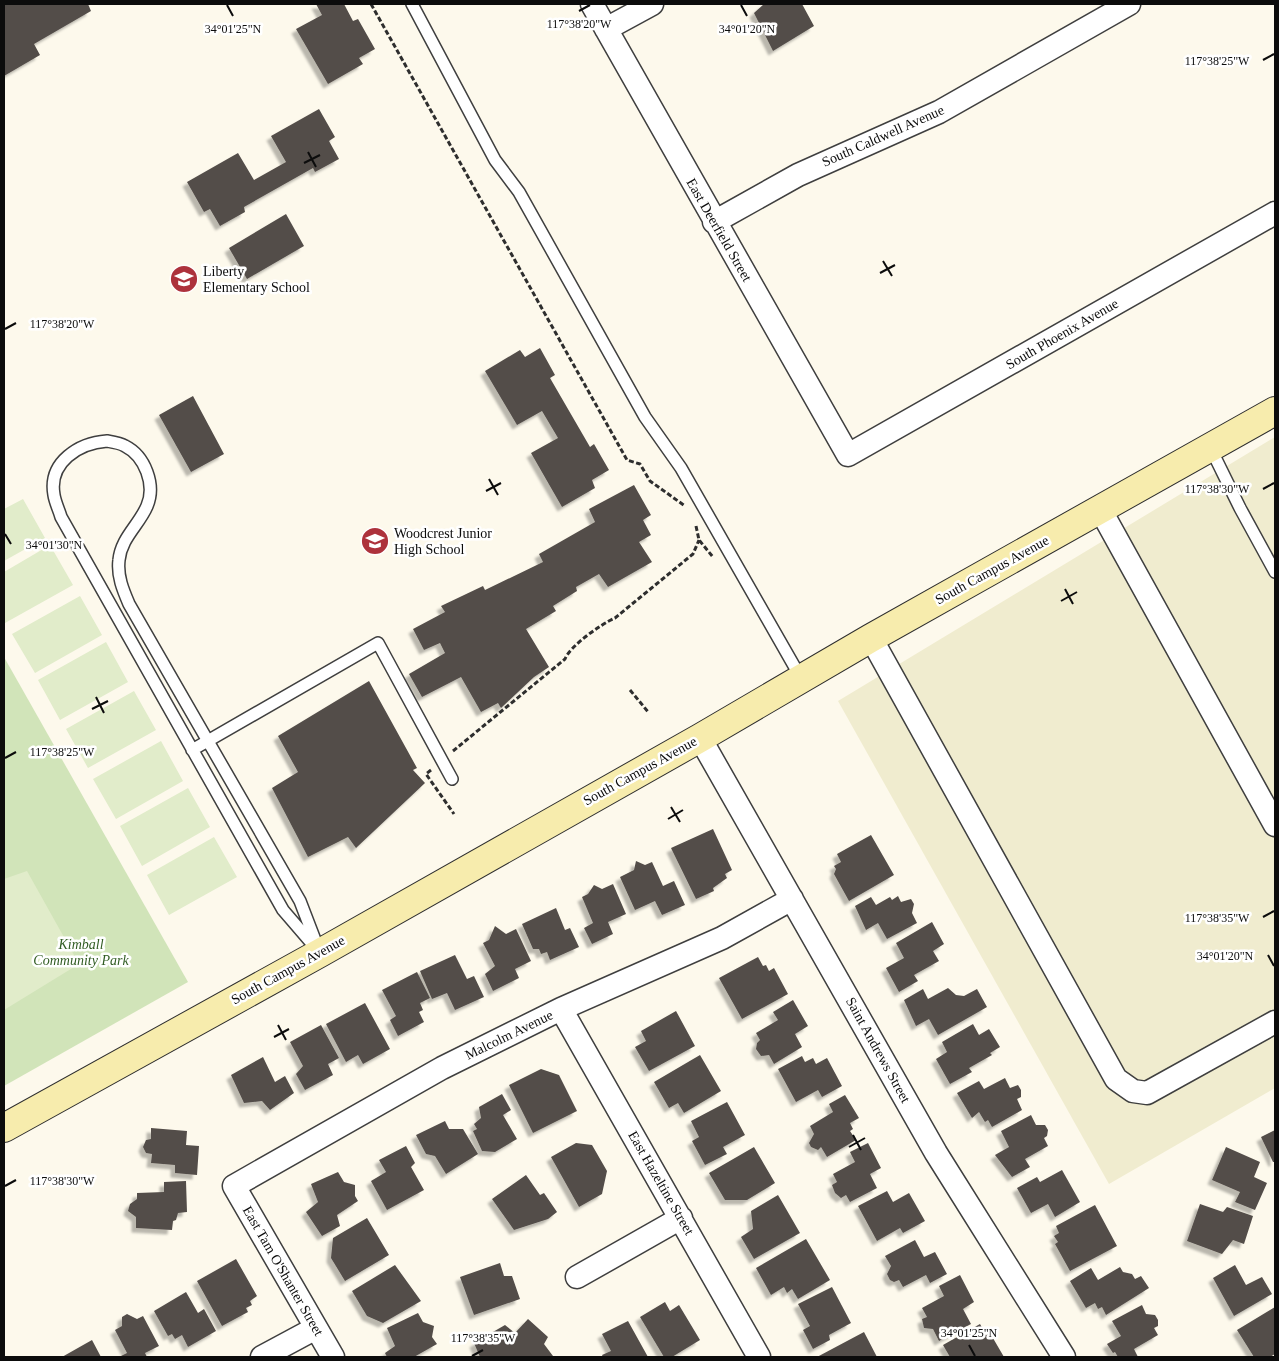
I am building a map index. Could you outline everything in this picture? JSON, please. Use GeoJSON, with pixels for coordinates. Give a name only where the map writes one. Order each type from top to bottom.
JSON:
{"type":"FeatureCollection","features":[{"type":"Feature","properties":{"kind":"street","name":"East Deerfield Street"},"geometry":{"type":"LineString","coordinates":[[592,4],[714,222],[848,455]]}},
{"type":"Feature","properties":{"kind":"street"},"geometry":{"type":"LineString","coordinates":[[606,29],[652,4]]}},
{"type":"Feature","properties":{"kind":"street","name":"South Caldwell Avenue"},"geometry":{"type":"LineString","coordinates":[[714,222],[798,175],[939,112],[1129,4]]}},
{"type":"Feature","properties":{"kind":"street","name":"South Phoenix Avenue"},"geometry":{"type":"LineString","coordinates":[[848,455],[1275,213]]}},
{"type":"Feature","properties":{"kind":"street","name":"South Campus Avenue"},"geometry":{"type":"LineString","coordinates":[[4,1128],[320,953],[700,738],[871,638],[1275,411]]}},
{"type":"Feature","properties":{"kind":"street"},"geometry":{"type":"LineString","coordinates":[[1100,509],[1275,825]]}},
{"type":"Feature","properties":{"kind":"street"},"geometry":{"type":"LineString","coordinates":[[871,638],[1116,1079],[1133,1091],[1148,1093],[1275,1022]]}},
{"type":"Feature","properties":{"kind":"street","name":"Saint Andrews Street"},"geometry":{"type":"LineString","coordinates":[[700,738],[936,1153],[1064,1357]]}},
{"type":"Feature","properties":{"kind":"street","name":"Malcolm Avenue"},"geometry":{"type":"LineString","coordinates":[[234,1186],[442,1068],[561,1009],[722,938],[792,899]]}},
{"type":"Feature","properties":{"kind":"street","name":"East Hazeltine Street"},"geometry":{"type":"LineString","coordinates":[[561,1009],[759,1357]]}},
{"type":"Feature","properties":{"kind":"street","name":"East Tam O'Shanter Street"},"geometry":{"type":"LineString","coordinates":[[234,1186],[333,1357]]}},
{"type":"Feature","properties":{"kind":"street"},"geometry":{"type":"LineString","coordinates":[[577,1278],[681,1218]]}},
{"type":"Feature","properties":{"kind":"street"},"geometry":{"type":"LineString","coordinates":[[262,1357],[316,1328]]}},
{"type":"Feature","properties":{"kind":"lane"},"geometry":{"type":"LineString","coordinates":[[412,4],[496,160],[519,192],[645,417],[680,468],[801,678]]}},
{"type":"Feature","properties":{"kind":"lane"},"geometry":{"type":"LineString","coordinates":[[107,441],[124,445],[137,454],[145,466],[150,484],[148,503],[127,536],[119,559],[120,580],[129,604],[300,901],[320,953],[283,910],[61,517],[54,495],[54,479],[62,461],[75,450],[92,442],[107,441]]}},
{"type":"Feature","properties":{"kind":"lane"},"geometry":{"type":"LineString","coordinates":[[1210,447],[1240,508],[1275,572]]}},
{"type":"Feature","properties":{"kind":"lane"},"geometry":{"type":"LineString","coordinates":[[192,750],[378,643],[452,779]]}},
{"type":"Feature","properties":{"kind":"path"},"geometry":{"type":"LineString","coordinates":[[371,4],[627,460],[640,464],[650,481],[686,506]]}},
{"type":"Feature","properties":{"kind":"path"},"geometry":{"type":"LineString","coordinates":[[695,524],[699,540],[714,560]]}},
{"type":"Feature","properties":{"kind":"path"},"geometry":{"type":"LineString","coordinates":[[454,814],[426,774],[565,659],[568,653],[580,642],[606,622],[615,618],[693,554],[699,540]]}},
{"type":"Feature","properties":{"kind":"path"},"geometry":{"type":"LineString","coordinates":[[630,690],[649,713]]}},
{"type":"Feature","properties":{"kind":"shaded area"},"geometry":{"type":"Polygon","coordinates":[[[1275,437],[1275,1088],[1109,1184],[838,701],[1275,437]]]}},
{"type":"Feature","properties":{"kind":"green space"},"geometry":{"type":"Polygon","coordinates":[[[23,499],[45,538],[4,561],[4,509],[23,499]]]}},
{"type":"Feature","properties":{"kind":"green space"},"geometry":{"type":"Polygon","coordinates":[[[50,545],[73,585],[5,623],[4,572],[50,545]]]}},
{"type":"Feature","properties":{"kind":"green space"},"geometry":{"type":"Polygon","coordinates":[[[80,596],[102,635],[35,673],[12,634],[80,596]]]}},
{"type":"Feature","properties":{"kind":"green space"},"geometry":{"type":"Polygon","coordinates":[[[106,642],[128,682],[60,720],[38,680],[106,642]]]}},
{"type":"Feature","properties":{"kind":"green space","name":"Kimball Community Park"},"geometry":{"type":"Polygon","coordinates":[[[4,657],[188,982],[4,1086],[4,657]]]}},
{"type":"Feature","properties":{"kind":"green space"},"geometry":{"type":"Polygon","coordinates":[[[134,691],[156,730],[88,768],[66,729],[134,691]]]}},
{"type":"Feature","properties":{"kind":"green space"},"geometry":{"type":"Polygon","coordinates":[[[161,741],[183,781],[116,819],[93,779],[161,741]]]}},
{"type":"Feature","properties":{"kind":"green space"},"geometry":{"type":"Polygon","coordinates":[[[188,788],[210,827],[142,866],[120,826],[188,788]]]}},
{"type":"Feature","properties":{"kind":"green space"},"geometry":{"type":"Polygon","coordinates":[[[214,837],[237,877],[169,915],[147,875],[214,837]]]}},
{"type":"Feature","properties":{"kind":"green space"},"geometry":{"type":"Polygon","coordinates":[[[27,871],[79,964],[4,1010],[4,879],[27,871]]]}},
{"type":"Feature","properties":{"kind":"building"},"geometry":{"type":"Polygon","coordinates":[[[4,4],[88,4],[91,11],[34,44],[40,55],[4,76],[4,4]]]}},
{"type":"Feature","properties":{"kind":"building"},"geometry":{"type":"Polygon","coordinates":[[[316,4],[344,4],[353,21],[358,19],[375,49],[359,58],[363,64],[328,84],[296,29],[322,15],[316,4]]]}},
{"type":"Feature","properties":{"kind":"building"},"geometry":{"type":"Polygon","coordinates":[[[764,4],[802,4],[814,26],[773,51],[754,13],[764,4]]]}},
{"type":"Feature","properties":{"kind":"building"},"geometry":{"type":"Polygon","coordinates":[[[319,109],[335,137],[329,141],[339,159],[315,172],[313,168],[244,207],[245,212],[220,226],[210,209],[204,212],[187,182],[238,153],[254,180],[286,162],[271,136],[319,109]]]}},
{"type":"Feature","properties":{"kind":"building"},"geometry":{"type":"Polygon","coordinates":[[[286,214],[304,246],[247,279],[229,248],[286,214]]]}},
{"type":"Feature","properties":{"kind":"building"},"geometry":{"type":"Polygon","coordinates":[[[540,348],[555,375],[550,378],[590,447],[594,444],[609,470],[592,480],[595,488],[562,507],[531,453],[558,438],[542,411],[517,425],[485,371],[520,350],[525,357],[540,348]]]}},
{"type":"Feature","properties":{"kind":"building"},"geometry":{"type":"Polygon","coordinates":[[[193,396],[224,454],[191,472],[159,415],[193,396]]]}},
{"type":"Feature","properties":{"kind":"building"},"geometry":{"type":"Polygon","coordinates":[[[634,485],[651,515],[643,520],[651,535],[639,542],[652,562],[608,587],[599,574],[576,587],[577,591],[553,606],[556,611],[526,629],[549,667],[534,677],[501,708],[498,703],[481,712],[461,677],[422,697],[409,674],[445,653],[440,643],[424,650],[413,629],[445,612],[441,606],[483,586],[485,590],[543,562],[539,554],[595,522],[589,509],[634,485]]]}},
{"type":"Feature","properties":{"kind":"building"},"geometry":{"type":"Polygon","coordinates":[[[369,681],[417,768],[413,770],[425,783],[356,848],[348,837],[308,857],[272,788],[298,772],[278,736],[369,681]]]}},
{"type":"Feature","properties":{"kind":"building"},"geometry":{"type":"Polygon","coordinates":[[[713,829],[732,870],[725,874],[727,878],[713,888],[714,891],[696,899],[671,848],[713,829]]]}},
{"type":"Feature","properties":{"kind":"building"},"geometry":{"type":"Polygon","coordinates":[[[871,835],[894,875],[849,901],[834,874],[836,869],[834,866],[841,862],[837,854],[871,835]]]}},
{"type":"Feature","properties":{"kind":"building"},"geometry":{"type":"Polygon","coordinates":[[[636,861],[645,865],[652,862],[663,886],[674,881],[685,905],[662,915],[655,901],[635,910],[620,877],[634,870],[636,861]]]}},
{"type":"Feature","properties":{"kind":"building"},"geometry":{"type":"Polygon","coordinates":[[[613,884],[626,914],[608,922],[613,934],[592,944],[584,928],[593,923],[582,897],[588,894],[594,885],[602,889],[613,884]]]}},
{"type":"Feature","properties":{"kind":"building"},"geometry":{"type":"Polygon","coordinates":[[[898,896],[901,902],[911,899],[914,904],[912,913],[917,923],[887,939],[878,923],[866,930],[855,906],[871,897],[876,905],[890,897],[892,900],[898,896]]]}},
{"type":"Feature","properties":{"kind":"building"},"geometry":{"type":"Polygon","coordinates":[[[556,908],[565,930],[570,928],[579,947],[550,960],[547,952],[541,954],[539,949],[533,949],[522,924],[556,908]]]}},
{"type":"Feature","properties":{"kind":"building"},"geometry":{"type":"Polygon","coordinates":[[[932,922],[944,944],[933,951],[939,961],[914,975],[918,981],[899,992],[886,968],[904,958],[896,943],[932,922]]]}},
{"type":"Feature","properties":{"kind":"building"},"geometry":{"type":"Polygon","coordinates":[[[495,926],[506,934],[516,929],[531,961],[515,969],[519,978],[493,991],[485,974],[495,966],[483,943],[489,940],[495,926]]]}},
{"type":"Feature","properties":{"kind":"building"},"geometry":{"type":"Polygon","coordinates":[[[455,955],[467,979],[474,976],[484,997],[455,1010],[447,993],[432,999],[420,971],[455,955]]]}},
{"type":"Feature","properties":{"kind":"building"},"geometry":{"type":"Polygon","coordinates":[[[758,957],[763,966],[766,965],[769,971],[774,968],[788,994],[742,1019],[719,978],[758,957]]]}},
{"type":"Feature","properties":{"kind":"building"},"geometry":{"type":"Polygon","coordinates":[[[417,972],[430,998],[420,1003],[423,1010],[419,1012],[424,1022],[398,1036],[390,1020],[396,1016],[382,990],[417,972]]]}},
{"type":"Feature","properties":{"kind":"building"},"geometry":{"type":"Polygon","coordinates":[[[948,988],[956,995],[964,996],[977,989],[987,1007],[938,1035],[929,1019],[916,1026],[904,1000],[923,989],[928,999],[948,988]]]}},
{"type":"Feature","properties":{"kind":"building"},"geometry":{"type":"Polygon","coordinates":[[[793,1000],[808,1026],[795,1034],[802,1047],[774,1064],[769,1055],[761,1056],[756,1049],[757,1043],[760,1040],[756,1033],[778,1020],[773,1012],[793,1000]]]}},
{"type":"Feature","properties":{"kind":"building"},"geometry":{"type":"Polygon","coordinates":[[[365,1003],[390,1049],[363,1064],[358,1055],[346,1062],[326,1024],[365,1003]]]}},
{"type":"Feature","properties":{"kind":"building"},"geometry":{"type":"Polygon","coordinates":[[[676,1011],[695,1046],[649,1071],[635,1047],[646,1041],[641,1031],[676,1011]]]}},
{"type":"Feature","properties":{"kind":"building"},"geometry":{"type":"Polygon","coordinates":[[[973,1024],[979,1035],[989,1029],[1000,1047],[990,1053],[992,1055],[969,1068],[972,1072],[950,1084],[936,1059],[947,1052],[942,1042],[973,1024]]]}},
{"type":"Feature","properties":{"kind":"building"},"geometry":{"type":"Polygon","coordinates":[[[321,1025],[339,1058],[328,1064],[333,1075],[305,1090],[296,1074],[303,1066],[290,1042],[321,1025]]]}},
{"type":"Feature","properties":{"kind":"building"},"geometry":{"type":"Polygon","coordinates":[[[700,1055],[721,1091],[684,1113],[678,1103],[669,1108],[654,1082],[700,1055]]]}},
{"type":"Feature","properties":{"kind":"building"},"geometry":{"type":"Polygon","coordinates":[[[802,1056],[805,1062],[813,1058],[816,1064],[827,1058],[842,1086],[822,1097],[818,1090],[796,1102],[778,1069],[802,1056]]]}},
{"type":"Feature","properties":{"kind":"building"},"geometry":{"type":"Polygon","coordinates":[[[263,1057],[275,1082],[285,1076],[294,1093],[270,1110],[262,1101],[244,1103],[231,1075],[263,1057]]]}},
{"type":"Feature","properties":{"kind":"building"},"geometry":{"type":"Polygon","coordinates":[[[541,1069],[559,1075],[577,1111],[533,1133],[509,1085],[541,1069]]]}},
{"type":"Feature","properties":{"kind":"building"},"geometry":{"type":"Polygon","coordinates":[[[1005,1078],[1010,1088],[1018,1085],[1021,1090],[1021,1097],[1017,1099],[1022,1110],[992,1127],[988,1120],[985,1122],[979,1112],[972,1118],[957,1093],[979,1081],[984,1089],[1005,1078]]]}},
{"type":"Feature","properties":{"kind":"building"},"geometry":{"type":"Polygon","coordinates":[[[502,1094],[511,1110],[503,1115],[517,1139],[495,1152],[482,1151],[473,1131],[477,1129],[474,1124],[481,1118],[479,1107],[502,1094]]]}},
{"type":"Feature","properties":{"kind":"building"},"geometry":{"type":"Polygon","coordinates":[[[845,1095],[859,1118],[850,1123],[853,1129],[850,1131],[856,1140],[827,1157],[821,1147],[818,1150],[811,1147],[809,1143],[814,1134],[810,1126],[833,1112],[829,1104],[845,1095]]]}},
{"type":"Feature","properties":{"kind":"building"},"geometry":{"type":"Polygon","coordinates":[[[727,1102],[745,1135],[723,1147],[727,1154],[705,1165],[692,1141],[699,1137],[691,1121],[727,1102]]]}},
{"type":"Feature","properties":{"kind":"building"},"geometry":{"type":"Polygon","coordinates":[[[1031,1115],[1036,1125],[1045,1125],[1048,1130],[1047,1136],[1044,1138],[1048,1146],[1025,1159],[1030,1167],[1012,1177],[995,1155],[1009,1147],[1001,1131],[1031,1115]]]}},
{"type":"Feature","properties":{"kind":"building"},"geometry":{"type":"Polygon","coordinates":[[[445,1121],[449,1129],[463,1129],[478,1154],[446,1174],[435,1156],[426,1154],[416,1135],[445,1121]]]}},
{"type":"Feature","properties":{"kind":"building"},"geometry":{"type":"Polygon","coordinates":[[[151,1128],[187,1131],[186,1145],[199,1146],[197,1175],[175,1173],[175,1165],[151,1163],[152,1154],[146,1153],[143,1147],[146,1140],[151,1139],[151,1128]]]}},
{"type":"Feature","properties":{"kind":"building"},"geometry":{"type":"Polygon","coordinates":[[[1275,1130],[1275,1162],[1273,1162],[1261,1137],[1275,1130]]]}},
{"type":"Feature","properties":{"kind":"building"},"geometry":{"type":"Polygon","coordinates":[[[576,1143],[592,1145],[607,1171],[602,1194],[579,1207],[551,1157],[576,1143]]]}},
{"type":"Feature","properties":{"kind":"building"},"geometry":{"type":"Polygon","coordinates":[[[868,1143],[881,1168],[870,1174],[877,1188],[850,1202],[846,1195],[841,1198],[835,1193],[832,1185],[837,1182],[833,1174],[855,1162],[850,1152],[868,1143]]]}},
{"type":"Feature","properties":{"kind":"building"},"geometry":{"type":"Polygon","coordinates":[[[406,1146],[415,1163],[411,1167],[424,1190],[387,1210],[371,1181],[386,1172],[379,1160],[406,1146]]]}},
{"type":"Feature","properties":{"kind":"building"},"geometry":{"type":"Polygon","coordinates":[[[754,1147],[775,1183],[747,1200],[725,1200],[709,1173],[754,1147]]]}},
{"type":"Feature","properties":{"kind":"building"},"geometry":{"type":"Polygon","coordinates":[[[1226,1147],[1260,1162],[1254,1177],[1267,1183],[1255,1210],[1235,1202],[1240,1192],[1212,1180],[1226,1147]]]}},
{"type":"Feature","properties":{"kind":"building"},"geometry":{"type":"Polygon","coordinates":[[[1062,1170],[1080,1202],[1055,1217],[1048,1204],[1031,1213],[1017,1188],[1037,1177],[1040,1182],[1062,1170]]]}},
{"type":"Feature","properties":{"kind":"building"},"geometry":{"type":"Polygon","coordinates":[[[338,1172],[344,1182],[355,1185],[355,1196],[358,1201],[337,1215],[340,1226],[322,1236],[306,1212],[318,1202],[311,1184],[338,1172]]]}},
{"type":"Feature","properties":{"kind":"building"},"geometry":{"type":"Polygon","coordinates":[[[526,1175],[540,1195],[544,1193],[557,1212],[548,1219],[514,1230],[492,1199],[526,1175]]]}},
{"type":"Feature","properties":{"kind":"building"},"geometry":{"type":"Polygon","coordinates":[[[186,1181],[187,1212],[178,1213],[176,1220],[173,1221],[172,1230],[136,1228],[136,1217],[128,1211],[130,1204],[137,1199],[137,1193],[164,1192],[164,1182],[186,1181]]]}},
{"type":"Feature","properties":{"kind":"building"},"geometry":{"type":"Polygon","coordinates":[[[887,1191],[893,1202],[909,1193],[925,1221],[903,1233],[900,1228],[877,1241],[858,1206],[887,1191]]]}},
{"type":"Feature","properties":{"kind":"building"},"geometry":{"type":"Polygon","coordinates":[[[778,1195],[800,1233],[754,1259],[741,1237],[753,1229],[751,1211],[778,1195]]]}},
{"type":"Feature","properties":{"kind":"building"},"geometry":{"type":"Polygon","coordinates":[[[1200,1204],[1223,1212],[1227,1207],[1253,1216],[1244,1244],[1233,1240],[1222,1254],[1187,1241],[1200,1204]]]}},
{"type":"Feature","properties":{"kind":"building"},"geometry":{"type":"Polygon","coordinates":[[[1095,1205],[1117,1246],[1070,1271],[1055,1244],[1058,1242],[1054,1236],[1059,1233],[1056,1226],[1095,1205]]]}},
{"type":"Feature","properties":{"kind":"building"},"geometry":{"type":"Polygon","coordinates":[[[367,1218],[389,1255],[345,1281],[331,1258],[333,1238],[367,1218]]]}},
{"type":"Feature","properties":{"kind":"building"},"geometry":{"type":"Polygon","coordinates":[[[806,1239],[830,1280],[798,1299],[792,1289],[787,1293],[784,1287],[771,1295],[756,1268],[806,1239]]]}},
{"type":"Feature","properties":{"kind":"building"},"geometry":{"type":"Polygon","coordinates":[[[915,1240],[924,1257],[935,1252],[947,1274],[930,1283],[926,1275],[903,1287],[899,1280],[894,1282],[890,1280],[887,1274],[891,1266],[885,1256],[915,1240]]]}},
{"type":"Feature","properties":{"kind":"building"},"geometry":{"type":"Polygon","coordinates":[[[236,1259],[257,1296],[250,1301],[252,1305],[246,1308],[248,1312],[222,1326],[197,1281],[236,1259]]]}},
{"type":"Feature","properties":{"kind":"building"},"geometry":{"type":"Polygon","coordinates":[[[500,1263],[504,1276],[512,1276],[520,1299],[474,1315],[460,1277],[500,1263]]]}},
{"type":"Feature","properties":{"kind":"building"},"geometry":{"type":"Polygon","coordinates":[[[395,1265],[421,1301],[383,1323],[367,1316],[352,1291],[395,1265]]]}},
{"type":"Feature","properties":{"kind":"building"},"geometry":{"type":"Polygon","coordinates":[[[1235,1265],[1246,1285],[1262,1277],[1272,1294],[1234,1316],[1213,1278],[1235,1265]]]}},
{"type":"Feature","properties":{"kind":"building"},"geometry":{"type":"Polygon","coordinates":[[[1120,1267],[1123,1272],[1132,1274],[1135,1279],[1141,1276],[1149,1288],[1106,1315],[1102,1307],[1098,1309],[1095,1303],[1086,1308],[1070,1281],[1091,1268],[1098,1280],[1120,1267]]]}},
{"type":"Feature","properties":{"kind":"building"},"geometry":{"type":"Polygon","coordinates":[[[960,1275],[974,1302],[963,1309],[971,1324],[939,1341],[933,1329],[924,1328],[922,1319],[927,1317],[922,1308],[944,1296],[939,1286],[960,1275]]]}},
{"type":"Feature","properties":{"kind":"building"},"geometry":{"type":"Polygon","coordinates":[[[832,1287],[851,1323],[829,1335],[830,1340],[813,1349],[803,1330],[810,1326],[798,1304],[832,1287]]]}},
{"type":"Feature","properties":{"kind":"building"},"geometry":{"type":"Polygon","coordinates":[[[186,1292],[198,1313],[204,1309],[216,1331],[188,1347],[182,1335],[175,1339],[172,1334],[168,1336],[154,1311],[186,1292]]]}},
{"type":"Feature","properties":{"kind":"building"},"geometry":{"type":"Polygon","coordinates":[[[665,1302],[670,1311],[679,1305],[700,1340],[672,1357],[664,1357],[640,1317],[665,1302]]]}},
{"type":"Feature","properties":{"kind":"building"},"geometry":{"type":"Polygon","coordinates":[[[1142,1305],[1146,1314],[1155,1315],[1158,1320],[1158,1326],[1154,1328],[1158,1335],[1134,1349],[1138,1357],[1118,1357],[1107,1344],[1121,1336],[1112,1321],[1142,1305]]]}},
{"type":"Feature","properties":{"kind":"building"},"geometry":{"type":"Polygon","coordinates":[[[1275,1307],[1275,1354],[1270,1357],[1254,1357],[1237,1330],[1275,1307]]]}},
{"type":"Feature","properties":{"kind":"building"},"geometry":{"type":"Polygon","coordinates":[[[418,1313],[423,1322],[434,1326],[432,1337],[437,1344],[414,1357],[387,1357],[385,1353],[395,1346],[387,1328],[418,1313]]]}},
{"type":"Feature","properties":{"kind":"building"},"geometry":{"type":"Polygon","coordinates":[[[127,1314],[137,1319],[143,1316],[159,1346],[145,1353],[147,1357],[119,1357],[127,1353],[115,1330],[122,1326],[122,1317],[127,1314]]]}},
{"type":"Feature","properties":{"kind":"building"},"geometry":{"type":"Polygon","coordinates":[[[528,1319],[548,1337],[544,1344],[553,1356],[480,1357],[474,1343],[505,1325],[515,1333],[528,1319]]]}},
{"type":"Feature","properties":{"kind":"building"},"geometry":{"type":"Polygon","coordinates":[[[628,1321],[648,1357],[603,1357],[602,1355],[611,1351],[602,1334],[628,1321]]]}},
{"type":"Feature","properties":{"kind":"building"},"geometry":{"type":"Polygon","coordinates":[[[980,1324],[986,1335],[990,1333],[1004,1357],[950,1357],[943,1345],[980,1324]]]}},
{"type":"Feature","properties":{"kind":"building"},"geometry":{"type":"Polygon","coordinates":[[[864,1332],[877,1357],[817,1357],[864,1332]]]}},
{"type":"Feature","properties":{"kind":"building"},"geometry":{"type":"Polygon","coordinates":[[[92,1340],[101,1357],[62,1357],[92,1340]]]}},
{"type":"Feature","properties":{"kind":"place","name":"Liberty Elementary School"},"geometry":{"type":"Point","coordinates":[184,279]}},
{"type":"Feature","properties":{"kind":"place","name":"Woodcrest Junior High School"},"geometry":{"type":"Point","coordinates":[375,541]}}]}
